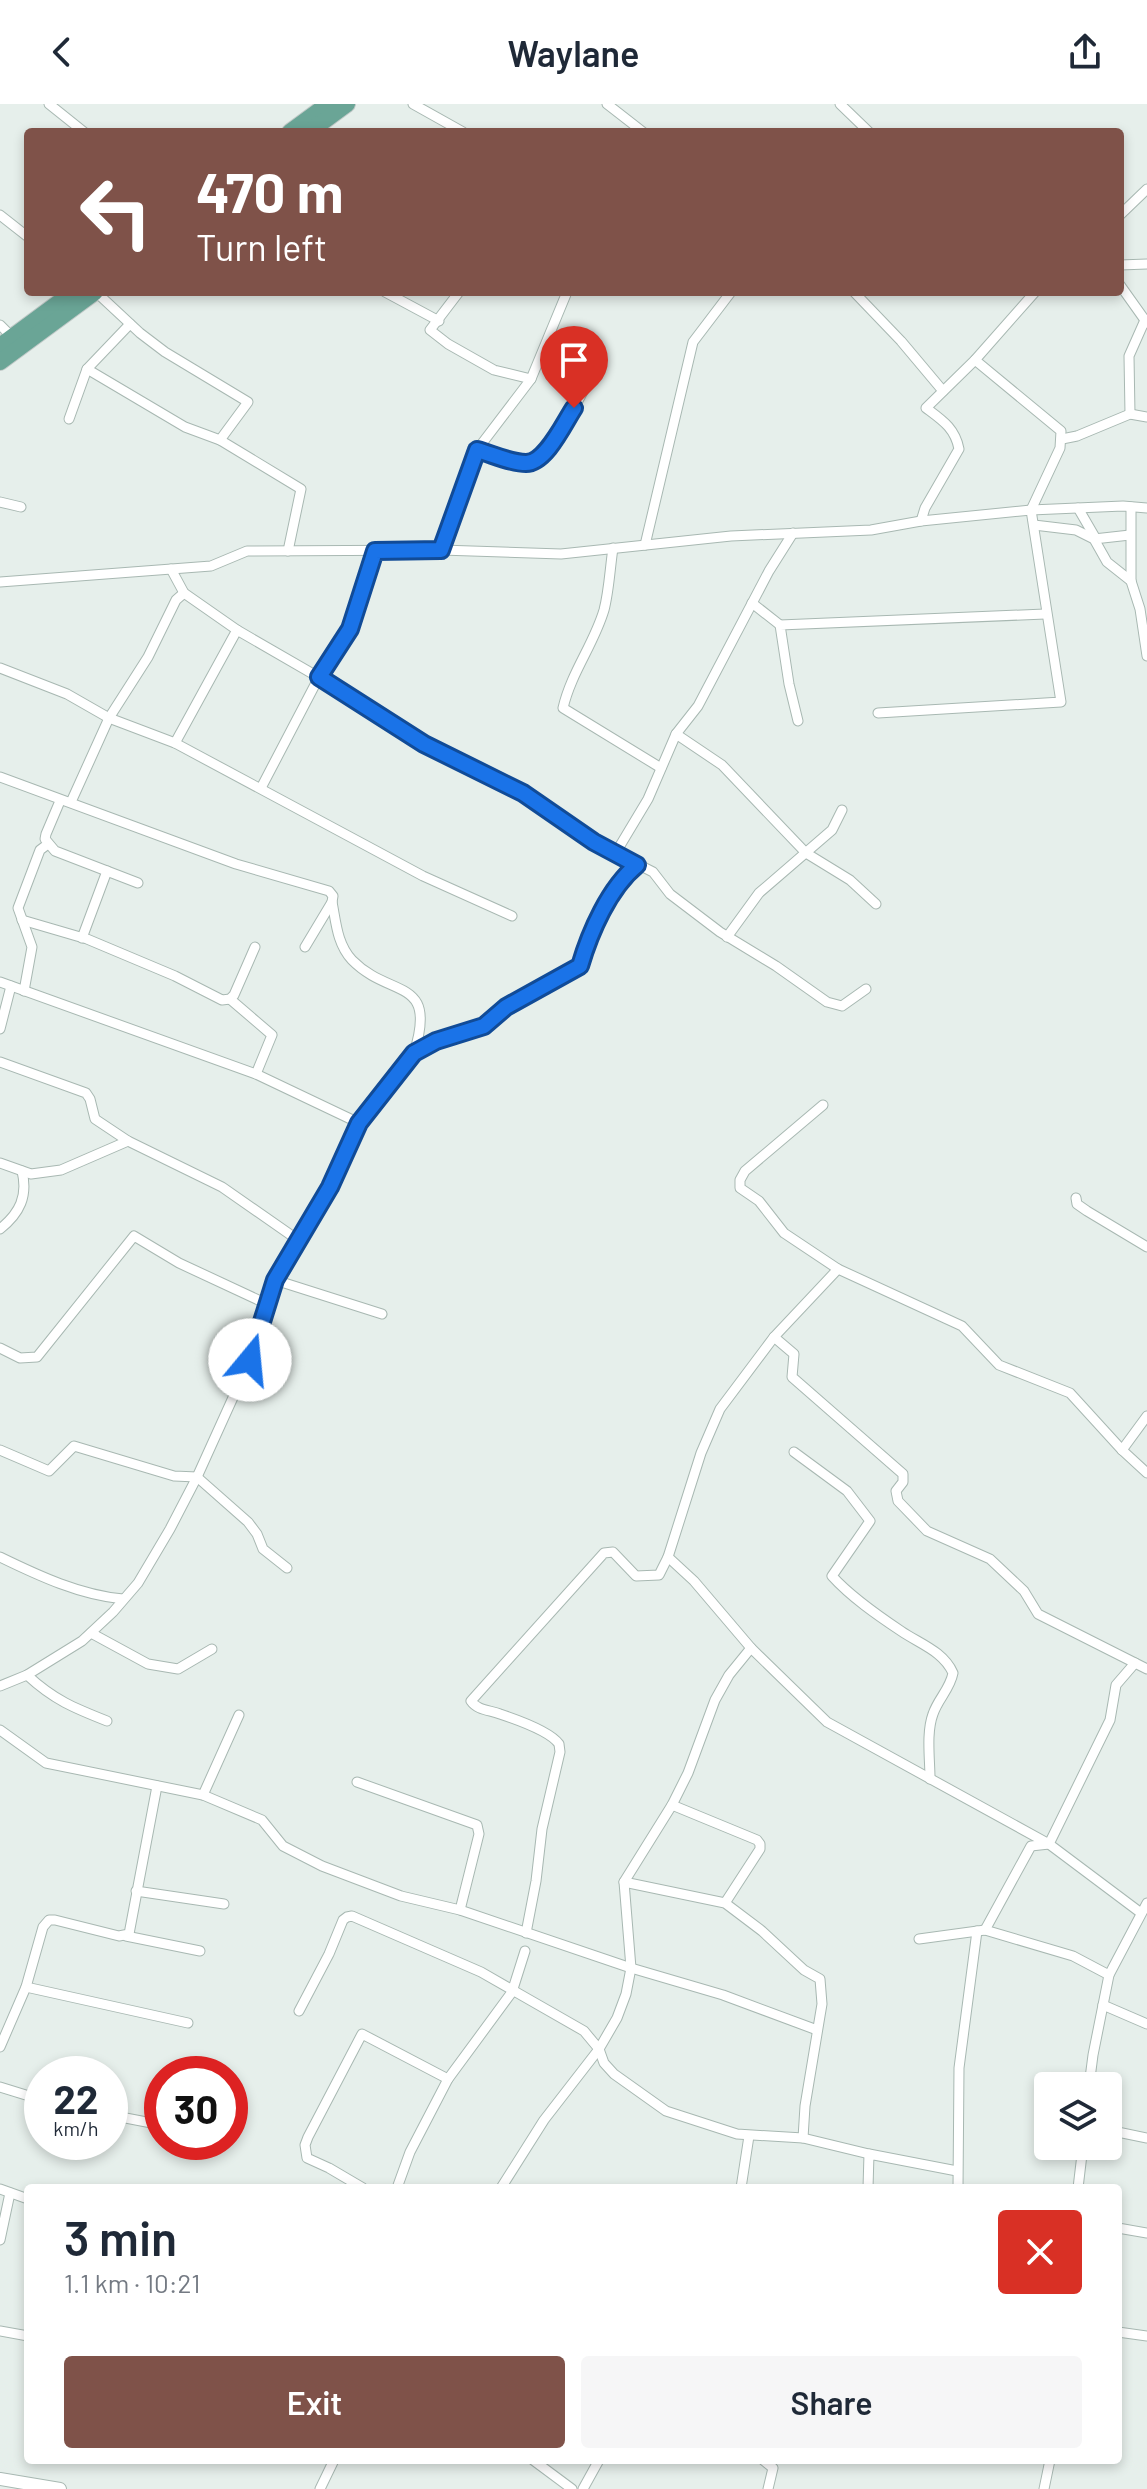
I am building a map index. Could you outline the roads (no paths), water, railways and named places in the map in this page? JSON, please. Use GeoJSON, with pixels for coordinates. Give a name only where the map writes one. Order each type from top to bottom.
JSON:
{"type":"FeatureCollection","features":[{"type":"Feature","properties":{"kind":"main road"},"geometry":{"type":"LineString","coordinates":[[314,128],[347,104]]}},
{"type":"Feature","properties":{"kind":"main road"},"geometry":{"type":"LineString","coordinates":[[295,128],[322,105]]}},
{"type":"Feature","properties":{"kind":"main road"},"geometry":{"type":"LineString","coordinates":[[4,336],[67,296]]}},
{"type":"Feature","properties":{"kind":"main road"},"geometry":{"type":"LineString","coordinates":[[0,362],[91,296]]}},
{"type":"Feature","properties":{"kind":"street"},"geometry":{"type":"LineString","coordinates":[[49,104],[79,128]]}},
{"type":"Feature","properties":{"kind":"street"},"geometry":{"type":"LineString","coordinates":[[413,104],[456,128]]}},
{"type":"Feature","properties":{"kind":"street"},"geometry":{"type":"LineString","coordinates":[[607,104],[638,128]]}},
{"type":"Feature","properties":{"kind":"street"},"geometry":{"type":"LineString","coordinates":[[840,104],[865,128]]}},
{"type":"Feature","properties":{"kind":"street"},"geometry":{"type":"LineString","coordinates":[[1124,211],[1147,189]]}},
{"type":"Feature","properties":{"kind":"street"},"geometry":{"type":"LineString","coordinates":[[0,215],[24,234]]}},
{"type":"Feature","properties":{"kind":"street"},"geometry":{"type":"LineString","coordinates":[[1124,265],[1147,264]]}},
{"type":"Feature","properties":{"kind":"street"},"geometry":{"type":"LineString","coordinates":[[1124,291],[1146,321],[1129,356],[1130,414]]}},
{"type":"Feature","properties":{"kind":"street"},"geometry":{"type":"LineString","coordinates":[[100,296],[165,352],[248,402],[220,440]]}},
{"type":"Feature","properties":{"kind":"street"},"geometry":{"type":"LineString","coordinates":[[392,296],[439,321]]}},
{"type":"Feature","properties":{"kind":"street"},"geometry":{"type":"LineString","coordinates":[[456,296],[430,330],[494,370],[531,379]]}},
{"type":"Feature","properties":{"kind":"street"},"geometry":{"type":"LineString","coordinates":[[441,550],[477,450],[531,379],[565,296]]}},
{"type":"Feature","properties":{"kind":"street"},"geometry":{"type":"LineString","coordinates":[[645,545],[693,342],[728,296]]}},
{"type":"Feature","properties":{"kind":"street"},"geometry":{"type":"LineString","coordinates":[[858,296],[943,391]]}},
{"type":"Feature","properties":{"kind":"street"},"geometry":{"type":"LineString","coordinates":[[921,521],[925,508],[959,449],[949,425],[926,408],[975,360],[1031,296]]}},
{"type":"Feature","properties":{"kind":"street"},"geometry":{"type":"LineString","coordinates":[[69,419],[87,369],[130,324]]}},
{"type":"Feature","properties":{"kind":"street"},"geometry":{"type":"LineString","coordinates":[[878,713],[1061,702],[1031,510],[1060,448],[1061,431],[975,360]]}},
{"type":"Feature","properties":{"kind":"street"},"geometry":{"type":"LineString","coordinates":[[477,450],[523,463],[535,462],[546,452],[585,390],[598,361]]}},
{"type":"Feature","properties":{"kind":"street"},"geometry":{"type":"LineString","coordinates":[[87,369],[185,427],[220,440],[301,489],[288,551]]}},
{"type":"Feature","properties":{"kind":"street"},"geometry":{"type":"LineString","coordinates":[[1062,439],[1130,414],[1147,417]]}},
{"type":"Feature","properties":{"kind":"street"},"geometry":{"type":"LineString","coordinates":[[0,502],[21,507]]}},
{"type":"Feature","properties":{"kind":"street"},"geometry":{"type":"LineString","coordinates":[[1131,507],[1131,581],[1140,609],[1147,656]]}},
{"type":"Feature","properties":{"kind":"street"},"geometry":{"type":"LineString","coordinates":[[1078,508],[1107,562],[1131,581]]}},
{"type":"Feature","properties":{"kind":"street"},"geometry":{"type":"LineString","coordinates":[[0,582],[211,566],[247,551],[441,550],[561,554],[731,536],[871,530],[921,521],[1031,510],[1147,508]]}},
{"type":"Feature","properties":{"kind":"street"},"geometry":{"type":"LineString","coordinates":[[1034,525],[1076,530],[1095,539],[1130,535]]}},
{"type":"Feature","properties":{"kind":"street"},"geometry":{"type":"LineString","coordinates":[[615,854],[648,799],[676,734],[698,706],[769,571],[793,533]]}},
{"type":"Feature","properties":{"kind":"street"},"geometry":{"type":"LineString","coordinates":[[613,548],[604,610],[568,685],[563,708],[661,768]]}},
{"type":"Feature","properties":{"kind":"street"},"geometry":{"type":"LineString","coordinates":[[261,788],[319,677],[350,629],[375,551]]}},
{"type":"Feature","properties":{"kind":"street"},"geometry":{"type":"LineString","coordinates":[[171,569],[184,593],[237,630],[319,677],[424,744],[523,793],[594,842],[653,872],[670,894],[727,937],[827,1002],[842,1006],[866,989]]}},
{"type":"Feature","properties":{"kind":"street"},"geometry":{"type":"LineString","coordinates":[[138,883],[55,851],[45,839],[109,718],[148,657],[176,600],[184,593]]}},
{"type":"Feature","properties":{"kind":"street"},"geometry":{"type":"LineString","coordinates":[[752,603],[780,625],[1045,614]]}},
{"type":"Feature","properties":{"kind":"street"},"geometry":{"type":"LineString","coordinates":[[780,625],[798,721]]}},
{"type":"Feature","properties":{"kind":"street"},"geometry":{"type":"LineString","coordinates":[[175,743],[237,630]]}},
{"type":"Feature","properties":{"kind":"street"},"geometry":{"type":"LineString","coordinates":[[0,668],[67,694],[109,718],[175,743],[410,870],[512,916]]}},
{"type":"Feature","properties":{"kind":"street"},"geometry":{"type":"LineString","coordinates":[[676,734],[722,765],[806,853],[850,880],[876,904]]}},
{"type":"Feature","properties":{"kind":"street"},"geometry":{"type":"LineString","coordinates":[[0,777],[236,864],[329,891],[333,896],[338,934],[352,960],[414,998],[420,1010],[422,1027],[414,1053],[359,1123],[330,1187],[275,1280],[250,1360],[197,1477],[138,1583],[91,1633],[27,1675],[0,1686]]}},
{"type":"Feature","properties":{"kind":"street"},"geometry":{"type":"LineString","coordinates":[[727,937],[759,893],[832,830],[842,810]]}},
{"type":"Feature","properties":{"kind":"street"},"geometry":{"type":"LineString","coordinates":[[24,991],[32,947],[18,908],[40,850],[48,844]]}},
{"type":"Feature","properties":{"kind":"street"},"geometry":{"type":"LineString","coordinates":[[414,1053],[436,1041],[484,1026],[506,1007],[580,966],[589,934],[625,875],[637,865]]}},
{"type":"Feature","properties":{"kind":"street"},"geometry":{"type":"LineString","coordinates":[[82,938],[107,871]]}},
{"type":"Feature","properties":{"kind":"street"},"geometry":{"type":"LineString","coordinates":[[305,947],[332,902]]}},
{"type":"Feature","properties":{"kind":"street"},"geometry":{"type":"LineString","coordinates":[[22,920],[82,938],[175,976],[222,1000],[234,995],[255,947]]}},
{"type":"Feature","properties":{"kind":"street"},"geometry":{"type":"LineString","coordinates":[[0,982],[256,1074],[359,1123]]}},
{"type":"Feature","properties":{"kind":"street"},"geometry":{"type":"LineString","coordinates":[[0,1029],[11,986]]}},
{"type":"Feature","properties":{"kind":"street"},"geometry":{"type":"LineString","coordinates":[[230,999],[272,1035],[256,1074]]}},
{"type":"Feature","properties":{"kind":"street"},"geometry":{"type":"LineString","coordinates":[[0,1062],[86,1093],[95,1119],[128,1141],[222,1187],[298,1240]]}},
{"type":"Feature","properties":{"kind":"street"},"geometry":{"type":"LineString","coordinates":[[823,1105],[745,1171],[740,1188],[759,1201],[784,1233],[838,1269],[962,1326],[999,1365],[1070,1393],[1147,1473]]}},
{"type":"Feature","properties":{"kind":"street"},"geometry":{"type":"LineString","coordinates":[[0,1163],[31,1174],[61,1170],[128,1141]]}},
{"type":"Feature","properties":{"kind":"street"},"geometry":{"type":"LineString","coordinates":[[0,1229],[21,1206],[25,1187],[22,1171]]}},
{"type":"Feature","properties":{"kind":"street"},"geometry":{"type":"LineString","coordinates":[[1076,1198],[1077,1204],[1087,1211],[1147,1247]]}},
{"type":"Feature","properties":{"kind":"street"},"geometry":{"type":"LineString","coordinates":[[0,1348],[20,1358],[37,1357],[134,1236],[179,1263],[267,1304]]}},
{"type":"Feature","properties":{"kind":"street"},"geometry":{"type":"LineString","coordinates":[[526,1933],[559,1744],[551,1736],[501,1714],[475,1707],[471,1701],[604,1553],[613,1552],[636,1576],[659,1575],[668,1557],[701,1453],[720,1409],[774,1337],[838,1269]]}},
{"type":"Feature","properties":{"kind":"street"},"geometry":{"type":"LineString","coordinates":[[275,1280],[382,1314]]}},
{"type":"Feature","properties":{"kind":"street"},"geometry":{"type":"LineString","coordinates":[[774,1337],[794,1354],[792,1377],[903,1474],[903,1482],[896,1491],[898,1501],[927,1531],[990,1559],[1024,1591],[1038,1614],[1147,1669]]}},
{"type":"Feature","properties":{"kind":"street"},"geometry":{"type":"LineString","coordinates":[[1122,1450],[1147,1416]]}},
{"type":"Feature","properties":{"kind":"street"},"geometry":{"type":"LineString","coordinates":[[0,1450],[49,1471],[74,1446],[174,1476],[197,1477],[248,1522],[263,1549],[287,1568]]}},
{"type":"Feature","properties":{"kind":"street"},"geometry":{"type":"LineString","coordinates":[[794,1452],[847,1491],[870,1521],[832,1576],[843,1588],[901,1631],[943,1656],[953,1673],[951,1684],[933,1713],[930,1779]]}},
{"type":"Feature","properties":{"kind":"street"},"geometry":{"type":"LineString","coordinates":[[0,1557],[51,1581],[105,1597],[123,1599]]}},
{"type":"Feature","properties":{"kind":"street"},"geometry":{"type":"LineString","coordinates":[[668,1557],[694,1581],[751,1648],[827,1722],[1049,1844],[1142,1920]]}},
{"type":"Feature","properties":{"kind":"street"},"geometry":{"type":"LineString","coordinates":[[91,1633],[148,1664],[178,1669],[212,1649]]}},
{"type":"Feature","properties":{"kind":"street"},"geometry":{"type":"LineString","coordinates":[[504,2184],[544,2120],[599,2049],[617,2018],[631,1968],[624,1882],[672,1805],[688,1773],[715,1700],[729,1675],[751,1648]]}},
{"type":"Feature","properties":{"kind":"street"},"geometry":{"type":"LineString","coordinates":[[1049,1844],[1110,1720],[1116,1685],[1135,1663]]}},
{"type":"Feature","properties":{"kind":"street"},"geometry":{"type":"LineString","coordinates":[[27,1675],[63,1703],[107,1721]]}},
{"type":"Feature","properties":{"kind":"street"},"geometry":{"type":"LineString","coordinates":[[203,1795],[239,1715]]}},
{"type":"Feature","properties":{"kind":"street"},"geometry":{"type":"LineString","coordinates":[[0,1730],[46,1763],[203,1795],[262,1820],[283,1846],[322,1866],[401,1896],[460,1910],[631,1968],[723,1995],[817,2030]]}},
{"type":"Feature","properties":{"kind":"street"},"geometry":{"type":"LineString","coordinates":[[357,1782],[477,1825],[479,1834],[460,1910]]}},
{"type":"Feature","properties":{"kind":"street"},"geometry":{"type":"LineString","coordinates":[[126,1936],[129,1934],[157,1786]]}},
{"type":"Feature","properties":{"kind":"street"},"geometry":{"type":"LineString","coordinates":[[672,1805],[757,1840],[760,1844],[760,1849],[725,1903]]}},
{"type":"Feature","properties":{"kind":"street"},"geometry":{"type":"LineString","coordinates":[[958,2184],[959,2068],[981,1931],[1031,1846],[1049,1844]]}},
{"type":"Feature","properties":{"kind":"street"},"geometry":{"type":"LineString","coordinates":[[624,1882],[725,1903],[762,1931],[804,1970],[820,1979],[822,2004],[805,2106],[803,2138]]}},
{"type":"Feature","properties":{"kind":"street"},"geometry":{"type":"LineString","coordinates":[[136,1891],[224,1904]]}},
{"type":"Feature","properties":{"kind":"street"},"geometry":{"type":"LineString","coordinates":[[1091,2072],[1109,1975],[1142,1920],[1147,1903]]}},
{"type":"Feature","properties":{"kind":"street"},"geometry":{"type":"LineString","coordinates":[[299,2011],[343,1920],[352,1916],[464,1964],[584,2031],[614,2074],[666,2111],[749,2136],[803,2138],[957,2171]]}},
{"type":"Feature","properties":{"kind":"street"},"geometry":{"type":"LineString","coordinates":[[0,2047],[26,1987],[43,1927],[49,1920],[200,1951]]}},
{"type":"Feature","properties":{"kind":"street"},"geometry":{"type":"LineString","coordinates":[[919,1939],[981,1931],[1073,1956],[1109,1975]]}},
{"type":"Feature","properties":{"kind":"street"},"geometry":{"type":"LineString","coordinates":[[398,2184],[410,2152],[448,2079],[512,1992],[525,1951]]}},
{"type":"Feature","properties":{"kind":"street"},"geometry":{"type":"LineString","coordinates":[[26,1987],[188,2023]]}},
{"type":"Feature","properties":{"kind":"street"},"geometry":{"type":"LineString","coordinates":[[1103,2005],[1147,2024]]}},
{"type":"Feature","properties":{"kind":"street"},"geometry":{"type":"LineString","coordinates":[[356,2184],[307,2158],[305,2152],[308,2137],[362,2034],[448,2079]]}},
{"type":"Feature","properties":{"kind":"street"},"geometry":{"type":"LineString","coordinates":[[0,2087],[24,2094]]}},
{"type":"Feature","properties":{"kind":"street"},"geometry":{"type":"LineString","coordinates":[[1122,2133],[1147,2138]]}},
{"type":"Feature","properties":{"kind":"street"},"geometry":{"type":"LineString","coordinates":[[742,2184],[749,2136]]}},
{"type":"Feature","properties":{"kind":"street"},"geometry":{"type":"LineString","coordinates":[[868,2184],[869,2154]]}},
{"type":"Feature","properties":{"kind":"street"},"geometry":{"type":"LineString","coordinates":[[1078,2184],[1081,2160]]}},
{"type":"Feature","properties":{"kind":"street"},"geometry":{"type":"LineString","coordinates":[[0,2240],[5,2191],[24,2198]]}},
{"type":"Feature","properties":{"kind":"street"},"geometry":{"type":"LineString","coordinates":[[1122,2229],[1147,2233]]}},
{"type":"Feature","properties":{"kind":"street"},"geometry":{"type":"LineString","coordinates":[[0,2331],[24,2335]]}},
{"type":"Feature","properties":{"kind":"street"},"geometry":{"type":"LineString","coordinates":[[1122,2333],[1147,2336]]}},
{"type":"Feature","properties":{"kind":"street"},"geometry":{"type":"LineString","coordinates":[[320,2489],[332,2464]]}},
{"type":"Feature","properties":{"kind":"street"},"geometry":{"type":"LineString","coordinates":[[538,2464],[572,2489]]}},
{"type":"Feature","properties":{"kind":"street"},"geometry":{"type":"LineString","coordinates":[[583,2489],[597,2464]]}},
{"type":"Feature","properties":{"kind":"street"},"geometry":{"type":"LineString","coordinates":[[768,2464],[773,2468],[768,2489]]}},
{"type":"Feature","properties":{"kind":"street"},"geometry":{"type":"LineString","coordinates":[[1044,2489],[1049,2464]]}},
{"type":"Feature","properties":{"kind":"street"},"geometry":{"type":"LineString","coordinates":[[0,2479],[60,2489]]}}]}
